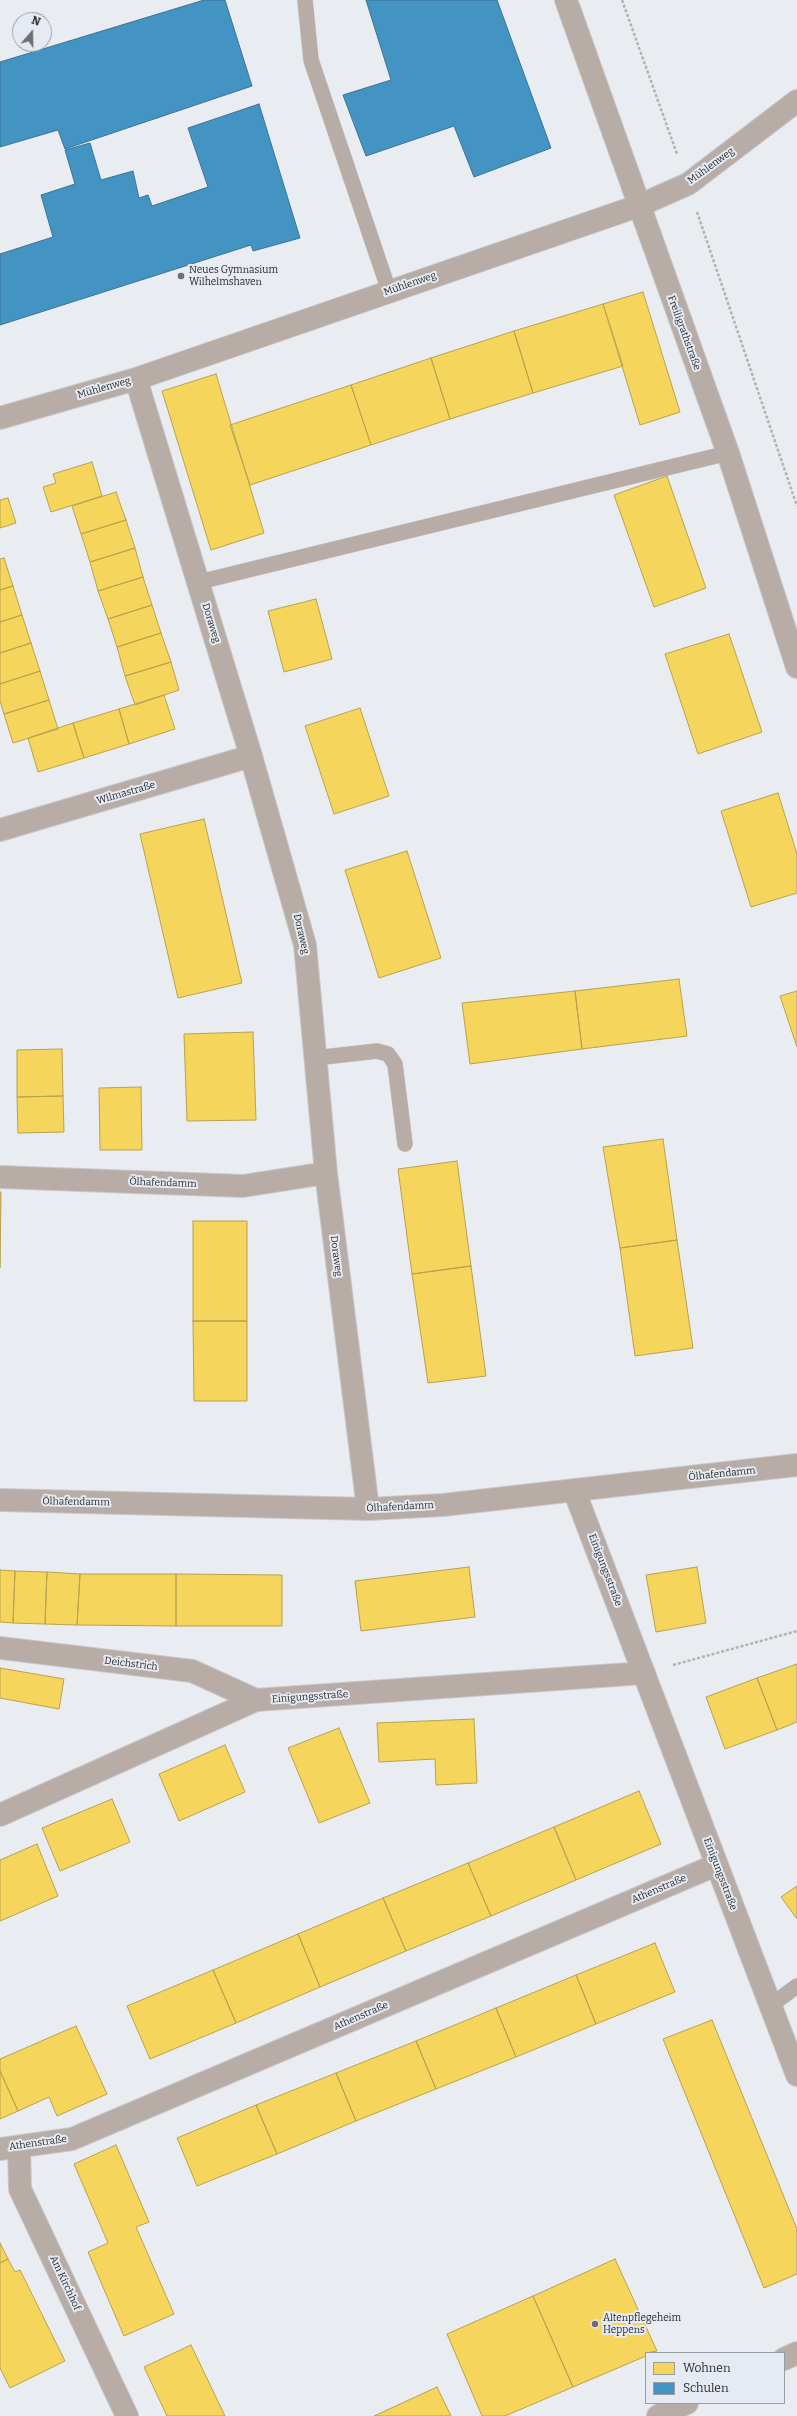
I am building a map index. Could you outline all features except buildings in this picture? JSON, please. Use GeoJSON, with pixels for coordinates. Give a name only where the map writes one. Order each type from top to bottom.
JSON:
{"type":"FeatureCollection","features":[{"type":"Feature","properties":{"kind":"street","name":"Freiligrathstraße"},"geometry":{"type":"LineString","coordinates":[[566,0],[638,206],[728,453],[797,667]]}},
{"type":"Feature","properties":{"kind":"street","name":"Mühlenweg"},"geometry":{"type":"LineString","coordinates":[[0,418],[136,379],[638,206],[688,184],[797,101]]}},
{"type":"Feature","properties":{"kind":"street","name":"Doraweg"},"geometry":{"type":"LineString","coordinates":[[136,379],[251,756],[305,945],[326,1173],[368,1509]]}},
{"type":"Feature","properties":{"kind":"street","name":"Wilmastraße"},"geometry":{"type":"LineString","coordinates":[[0,830],[251,756]]}},
{"type":"Feature","properties":{"kind":"street","name":"Ölhafendamm"},"geometry":{"type":"LineString","coordinates":[[0,1177],[243,1186],[326,1173]]}},
{"type":"Feature","properties":{"kind":"street","name":"Ölhafendamm"},"geometry":{"type":"LineString","coordinates":[[0,1500],[368,1509],[443,1505],[797,1465]]}},
{"type":"Feature","properties":{"kind":"street","name":"Einigungsstraße"},"geometry":{"type":"LineString","coordinates":[[574,1490],[797,2075]]}},
{"type":"Feature","properties":{"kind":"street","name":"Deichstrich"},"geometry":{"type":"LineString","coordinates":[[0,1648],[192,1671],[256,1700]]}},
{"type":"Feature","properties":{"kind":"street","name":"Einigungsstraße"},"geometry":{"type":"LineString","coordinates":[[0,1815],[256,1700],[644,1673]]}},
{"type":"Feature","properties":{"kind":"street","name":"Athenstraße"},"geometry":{"type":"LineString","coordinates":[[9,2148],[72,2138],[716,1865]]}},
{"type":"Feature","properties":{"kind":"street","name":"Am Kirchhof"},"geometry":{"type":"LineString","coordinates":[[9,2148],[20,2189],[127,2416]]}},
{"type":"Feature","properties":{"kind":"street"},"geometry":{"type":"LineString","coordinates":[[785,2359],[797,2353]]}},
{"type":"Feature","properties":{"kind":"street"},"geometry":{"type":"LineString","coordinates":[[658,2416],[685,2404]]}},
{"type":"Feature","properties":{"kind":"lane"},"geometry":{"type":"LineString","coordinates":[[305,0],[311,60],[389,291]]}},
{"type":"Feature","properties":{"kind":"lane"},"geometry":{"type":"LineString","coordinates":[[199,582],[728,453]]}},
{"type":"Feature","properties":{"kind":"lane"},"geometry":{"type":"LineString","coordinates":[[315,1058],[378,1050],[388,1054],[395,1064],[406,1144]]}},
{"type":"Feature","properties":{"kind":"lane"},"geometry":{"type":"LineString","coordinates":[[770,2006],[797,1986]]}},
{"type":"Feature","properties":{"kind":"path"},"geometry":{"type":"LineString","coordinates":[[622,0],[688,184],[797,506]]}},
{"type":"Feature","properties":{"kind":"path"},"geometry":{"type":"LineString","coordinates":[[644,1673],[797,1631]]}},
{"type":"Feature","properties":{"kind":"place","name":"Neues Gymnasium Wilhelmshaven"},"geometry":{"type":"Point","coordinates":[181,276]}},
{"type":"Feature","properties":{"kind":"place","name":"Altenpflegeheim Heppens"},"geometry":{"type":"Point","coordinates":[595,2324]}}]}
